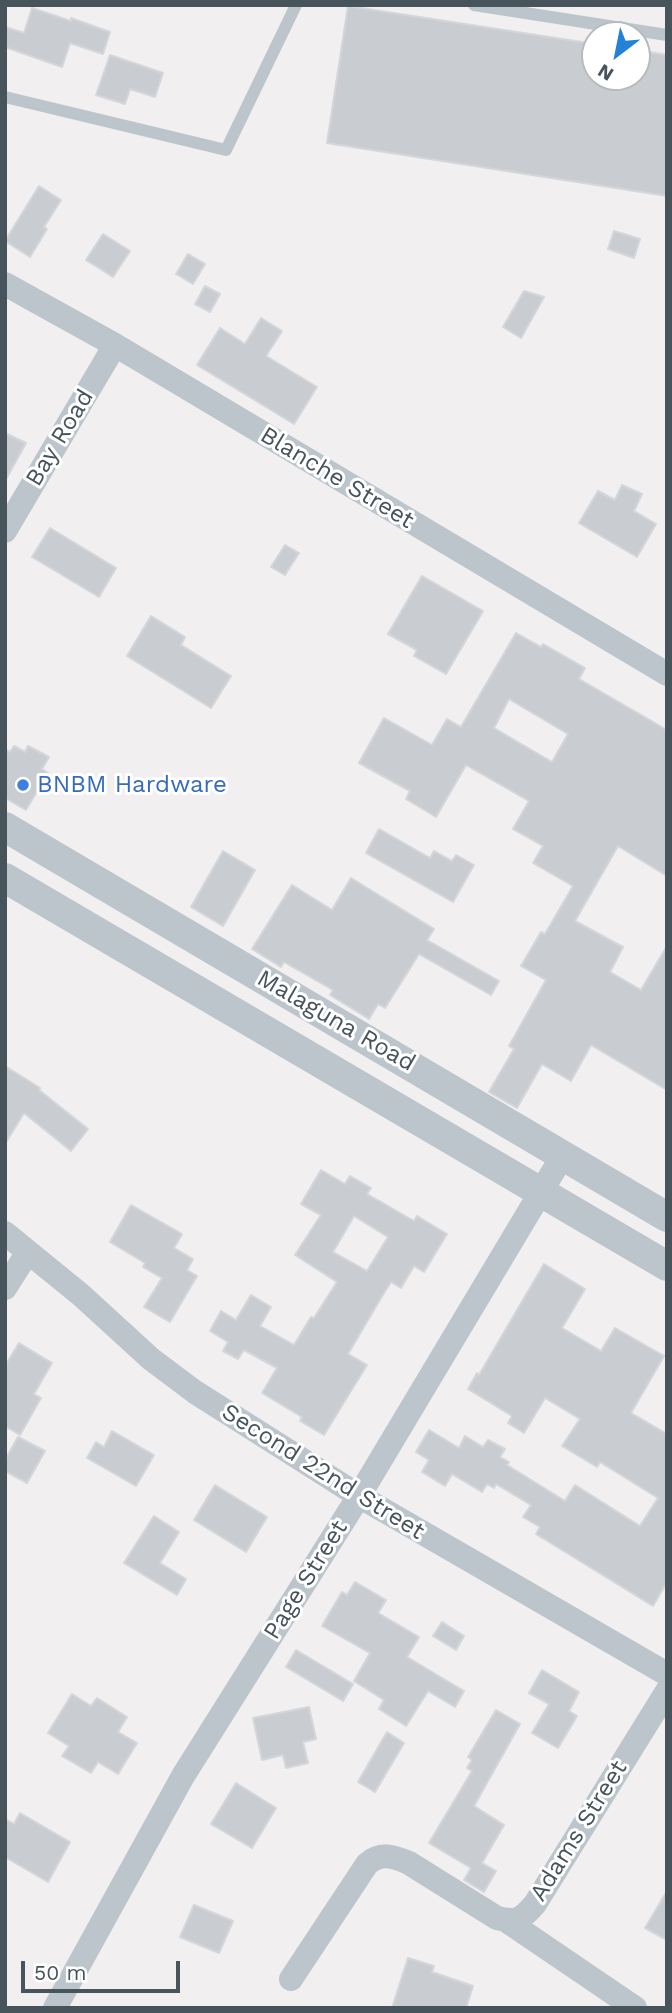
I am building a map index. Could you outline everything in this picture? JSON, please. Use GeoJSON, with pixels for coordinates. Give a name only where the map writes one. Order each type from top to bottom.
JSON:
{"type":"FeatureCollection","features":[{"type":"Feature","properties":{"kind":"street","name":"Blanche Street"},"geometry":{"type":"LineString","coordinates":[[5,284],[115,345],[667,674]]}},
{"type":"Feature","properties":{"kind":"street","name":"Bay Road"},"geometry":{"type":"LineString","coordinates":[[5,530],[115,345]]}},
{"type":"Feature","properties":{"kind":"street","name":"Malaguna Road"},"geometry":{"type":"LineString","coordinates":[[5,827],[667,1217]]}},
{"type":"Feature","properties":{"kind":"street","name":"Malaguna Road"},"geometry":{"type":"LineString","coordinates":[[5,877],[667,1266]]}},
{"type":"Feature","properties":{"kind":"street","name":"Page Street"},"geometry":{"type":"LineString","coordinates":[[55,2008],[183,1776],[359,1496],[563,1155]]}},
{"type":"Feature","properties":{"kind":"street","name":"Second 22nd Street"},"geometry":{"type":"LineString","coordinates":[[5,1233],[81,1295],[173,1377],[359,1496],[667,1674]]}},
{"type":"Feature","properties":{"kind":"street"},"geometry":{"type":"LineString","coordinates":[[5,1288],[28,1252]]}},
{"type":"Feature","properties":{"kind":"street","name":"Adams Street"},"geometry":{"type":"LineString","coordinates":[[291,1979],[367,1864],[380,1857],[394,1857],[409,1863],[497,1918],[508,1921],[520,1918],[535,1904],[667,1691]]}},
{"type":"Feature","properties":{"kind":"street"},"geometry":{"type":"LineString","coordinates":[[508,1921],[635,2008]]}},
{"type":"Feature","properties":{"kind":"lane"},"geometry":{"type":"LineString","coordinates":[[5,97],[226,150],[296,5]]}},
{"type":"Feature","properties":{"kind":"lane"},"geometry":{"type":"LineString","coordinates":[[474,5],[667,35]]}},
{"type":"Feature","properties":{"kind":"pier"},"geometry":{"type":"Polygon","coordinates":[[[557,5],[607,5],[667,14],[667,22],[557,5]]]}},
{"type":"Feature","properties":{"kind":"building"},"geometry":{"type":"Polygon","coordinates":[[[348,6],[581,42],[581,91],[651,91],[651,52],[667,55],[667,196],[327,143],[348,6]]]}},
{"type":"Feature","properties":{"kind":"building"},"geometry":{"type":"Polygon","coordinates":[[[32,8],[110,32],[103,54],[70,43],[62,67],[5,47],[5,27],[24,33],[32,8]]]}},
{"type":"Feature","properties":{"kind":"building"},"geometry":{"type":"Polygon","coordinates":[[[110,55],[163,73],[155,97],[130,89],[125,104],[96,95],[110,55]]]}},
{"type":"Feature","properties":{"kind":"building"},"geometry":{"type":"Polygon","coordinates":[[[39,186],[61,200],[30,257],[5,241],[39,186]]]}},
{"type":"Feature","properties":{"kind":"building"},"geometry":{"type":"Polygon","coordinates":[[[614,231],[640,239],[634,258],[608,249],[614,231]]]}},
{"type":"Feature","properties":{"kind":"building"},"geometry":{"type":"Polygon","coordinates":[[[103,234],[130,251],[113,277],[86,260],[103,234]]]}},
{"type":"Feature","properties":{"kind":"building"},"geometry":{"type":"Polygon","coordinates":[[[188,254],[205,264],[193,284],[176,274],[188,254]]]}},
{"type":"Feature","properties":{"kind":"building"},"geometry":{"type":"Polygon","coordinates":[[[205,286],[220,294],[210,312],[195,304],[205,286]]]}},
{"type":"Feature","properties":{"kind":"building"},"geometry":{"type":"Polygon","coordinates":[[[524,291],[544,297],[521,338],[503,327],[524,291]]]}},
{"type":"Feature","properties":{"kind":"building"},"geometry":{"type":"Polygon","coordinates":[[[261,318],[282,331],[266,356],[317,387],[294,424],[197,365],[220,328],[245,344],[261,318]]]}},
{"type":"Feature","properties":{"kind":"building"},"geometry":{"type":"Polygon","coordinates":[[[5,433],[26,443],[5,481],[5,433]]]}},
{"type":"Feature","properties":{"kind":"building"},"geometry":{"type":"Polygon","coordinates":[[[622,485],[642,494],[634,511],[656,524],[637,557],[579,523],[598,491],[615,500],[622,485]]]}},
{"type":"Feature","properties":{"kind":"building"},"geometry":{"type":"Polygon","coordinates":[[[50,528],[116,568],[99,597],[32,557],[50,528]]]}},
{"type":"Feature","properties":{"kind":"building"},"geometry":{"type":"Polygon","coordinates":[[[285,545],[299,553],[285,575],[271,567],[285,545]]]}},
{"type":"Feature","properties":{"kind":"building"},"geometry":{"type":"Polygon","coordinates":[[[422,576],[483,611],[446,674],[414,656],[417,650],[388,634],[422,576]]]}},
{"type":"Feature","properties":{"kind":"building"},"geometry":{"type":"Polygon","coordinates":[[[151,616],[185,637],[181,645],[231,676],[211,708],[127,656],[151,616]]]}},
{"type":"Feature","properties":{"kind":"building"},"geometry":{"type":"Polygon","coordinates":[[[516,633],[541,647],[543,644],[585,668],[579,679],[667,730],[667,876],[618,846],[575,921],[623,947],[610,972],[641,990],[667,946],[667,1090],[591,1045],[571,1081],[542,1064],[517,1108],[489,1092],[514,1049],[509,1046],[546,980],[521,966],[541,932],[545,934],[573,886],[533,863],[543,846],[513,829],[529,801],[466,765],[436,817],[406,799],[410,791],[359,763],[384,718],[432,745],[447,719],[461,727],[516,633]],[[509,699],[494,728],[552,762],[568,734],[509,699]]]}},
{"type":"Feature","properties":{"kind":"building","name":"BNBM Hardware"},"geometry":{"type":"Polygon","coordinates":[[[14,746],[25,752],[28,746],[49,757],[42,769],[48,773],[26,810],[5,798],[5,749],[10,752],[14,746]]]}},
{"type":"Feature","properties":{"kind":"building"},"geometry":{"type":"Polygon","coordinates":[[[379,829],[430,858],[434,851],[452,861],[456,855],[474,865],[453,902],[366,853],[379,829]]]}},
{"type":"Feature","properties":{"kind":"building"},"geometry":{"type":"Polygon","coordinates":[[[223,851],[255,870],[223,926],[191,907],[223,851]]]}},
{"type":"Feature","properties":{"kind":"building"},"geometry":{"type":"Polygon","coordinates":[[[351,878],[434,929],[427,940],[499,981],[491,995],[419,954],[385,1008],[378,1004],[369,1019],[330,995],[333,990],[284,962],[281,967],[252,949],[292,885],[332,910],[351,878]]]}},
{"type":"Feature","properties":{"kind":"building"},"geometry":{"type":"Polygon","coordinates":[[[5,1066],[40,1088],[39,1090],[88,1129],[71,1151],[24,1113],[5,1144],[5,1066]]]}},
{"type":"Feature","properties":{"kind":"building"},"geometry":{"type":"Polygon","coordinates":[[[321,1170],[345,1184],[350,1176],[371,1188],[367,1194],[414,1221],[417,1216],[447,1234],[424,1272],[414,1266],[401,1288],[391,1282],[381,1298],[348,1354],[367,1365],[324,1435],[300,1421],[302,1417],[262,1393],[277,1368],[244,1350],[238,1359],[223,1351],[228,1342],[210,1331],[221,1311],[236,1320],[251,1295],[271,1307],[260,1326],[294,1345],[311,1317],[314,1318],[337,1282],[295,1255],[321,1215],[301,1204],[321,1170]],[[354,1216],[333,1252],[367,1271],[388,1237],[354,1216]]]}},
{"type":"Feature","properties":{"kind":"building"},"geometry":{"type":"Polygon","coordinates":[[[131,1205],[182,1234],[174,1248],[193,1259],[187,1270],[197,1276],[170,1322],[144,1307],[162,1278],[143,1267],[145,1263],[110,1242],[131,1205]]]}},
{"type":"Feature","properties":{"kind":"building"},"geometry":{"type":"Polygon","coordinates":[[[544,1264],[585,1289],[562,1328],[601,1351],[615,1328],[664,1356],[631,1413],[667,1434],[667,1582],[653,1606],[536,1534],[540,1527],[523,1517],[531,1505],[496,1484],[494,1488],[487,1484],[482,1492],[452,1474],[445,1486],[422,1472],[429,1460],[416,1452],[429,1430],[459,1448],[465,1436],[483,1447],[488,1440],[505,1449],[500,1457],[509,1462],[507,1465],[565,1501],[575,1485],[640,1526],[658,1498],[600,1462],[597,1467],[562,1446],[580,1419],[545,1398],[524,1433],[508,1423],[512,1416],[468,1389],[477,1373],[479,1375],[544,1264]]]}},
{"type":"Feature","properties":{"kind":"building"},"geometry":{"type":"Polygon","coordinates":[[[19,1343],[52,1363],[34,1394],[41,1398],[20,1435],[5,1426],[5,1366],[19,1343]]]}},
{"type":"Feature","properties":{"kind":"building"},"geometry":{"type":"Polygon","coordinates":[[[112,1431],[154,1455],[136,1486],[87,1458],[96,1442],[104,1447],[112,1431]]]}},
{"type":"Feature","properties":{"kind":"building"},"geometry":{"type":"Polygon","coordinates":[[[18,1437],[45,1451],[27,1483],[5,1471],[5,1460],[18,1437]]]}},
{"type":"Feature","properties":{"kind":"building"},"geometry":{"type":"Polygon","coordinates":[[[215,1485],[267,1517],[246,1552],[194,1520],[215,1485]]]}},
{"type":"Feature","properties":{"kind":"building"},"geometry":{"type":"Polygon","coordinates":[[[154,1516],[179,1532],[160,1563],[186,1579],[177,1595],[124,1563],[154,1516]]]}},
{"type":"Feature","properties":{"kind":"building"},"geometry":{"type":"Polygon","coordinates":[[[355,1582],[386,1600],[378,1613],[419,1637],[407,1657],[464,1691],[455,1707],[428,1691],[406,1726],[379,1709],[384,1700],[354,1681],[370,1653],[322,1626],[342,1592],[347,1595],[355,1582]]]}},
{"type":"Feature","properties":{"kind":"building"},"geometry":{"type":"Polygon","coordinates":[[[442,1622],[464,1636],[456,1650],[433,1636],[442,1622]]]}},
{"type":"Feature","properties":{"kind":"building"},"geometry":{"type":"Polygon","coordinates":[[[296,1650],[353,1684],[343,1701],[286,1667],[296,1650]]]}},
{"type":"Feature","properties":{"kind":"building"},"geometry":{"type":"Polygon","coordinates":[[[542,1670],[579,1692],[569,1711],[577,1716],[558,1748],[532,1733],[549,1704],[529,1693],[542,1670]]]}},
{"type":"Feature","properties":{"kind":"building"},"geometry":{"type":"Polygon","coordinates":[[[72,1694],[91,1706],[97,1698],[127,1717],[118,1732],[137,1743],[118,1774],[98,1762],[91,1773],[62,1756],[69,1746],[48,1733],[72,1694]]]}},
{"type":"Feature","properties":{"kind":"building"},"geometry":{"type":"Polygon","coordinates":[[[309,1707],[316,1739],[303,1742],[308,1763],[286,1768],[283,1755],[262,1760],[253,1718],[309,1707]]]}},
{"type":"Feature","properties":{"kind":"building"},"geometry":{"type":"Polygon","coordinates":[[[496,1710],[520,1724],[474,1806],[504,1825],[482,1863],[496,1871],[484,1892],[464,1880],[471,1868],[429,1843],[472,1771],[467,1768],[472,1760],[468,1757],[496,1710]]]}},
{"type":"Feature","properties":{"kind":"building"},"geometry":{"type":"Polygon","coordinates":[[[387,1732],[404,1743],[375,1792],[358,1782],[387,1732]]]}},
{"type":"Feature","properties":{"kind":"building"},"geometry":{"type":"Polygon","coordinates":[[[236,1783],[276,1808],[252,1848],[211,1824],[236,1783]]]}},
{"type":"Feature","properties":{"kind":"building"},"geometry":{"type":"Polygon","coordinates":[[[20,1813],[70,1842],[48,1882],[5,1857],[5,1819],[14,1824],[20,1813]]]}},
{"type":"Feature","properties":{"kind":"building"},"geometry":{"type":"Polygon","coordinates":[[[667,1891],[667,1940],[645,1928],[667,1891]]]}},
{"type":"Feature","properties":{"kind":"building"},"geometry":{"type":"Polygon","coordinates":[[[194,1905],[233,1921],[219,1953],[180,1937],[194,1905]]]}},
{"type":"Feature","properties":{"kind":"building"},"geometry":{"type":"Polygon","coordinates":[[[408,1958],[434,1966],[432,1972],[473,1986],[466,2008],[392,2008],[408,1958]]]}},
{"type":"Feature","properties":{"kind":"place","name":"BNBM Hardware"},"geometry":{"type":"Point","coordinates":[23,785]}}]}
